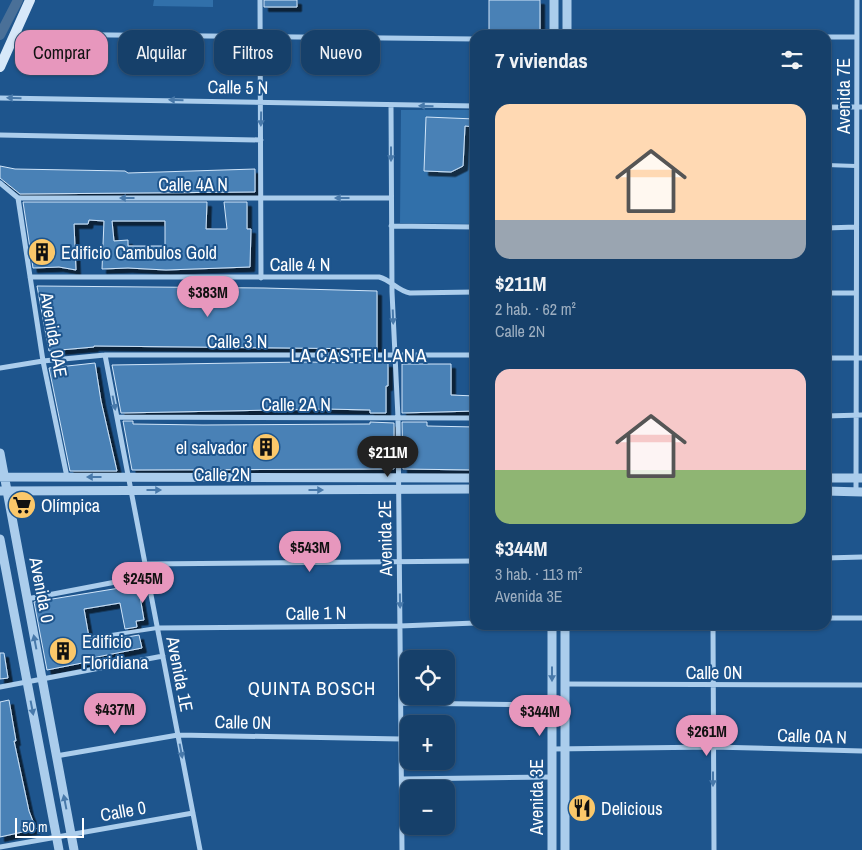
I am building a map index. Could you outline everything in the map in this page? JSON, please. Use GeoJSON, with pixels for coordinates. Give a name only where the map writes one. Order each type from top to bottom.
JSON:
{"type":"FeatureCollection","features":[{"type":"Feature","properties":{"kind":"main road"},"geometry":{"type":"LineString","coordinates":[[0,67],[30,0]]}},
{"type":"Feature","properties":{"kind":"street"},"geometry":{"type":"LineString","coordinates":[[260,0],[260,30]]}},
{"type":"Feature","properties":{"kind":"street"},"geometry":{"type":"LineString","coordinates":[[554,0],[554,30]]}},
{"type":"Feature","properties":{"kind":"street"},"geometry":{"type":"LineString","coordinates":[[567,0],[567,30]]}},
{"type":"Feature","properties":{"kind":"street","name":"Avenida 7E"},"geometry":{"type":"LineString","coordinates":[[857,0],[859,25],[857,37],[859,107],[856,166],[859,186],[856,228],[855,415],[859,492]]}},
{"type":"Feature","properties":{"kind":"street"},"geometry":{"type":"LineString","coordinates":[[554,16],[567,16]]}},
{"type":"Feature","properties":{"kind":"street"},"geometry":{"type":"LineString","coordinates":[[14,34],[214,36]]}},
{"type":"Feature","properties":{"kind":"street"},"geometry":{"type":"LineString","coordinates":[[291,37],[470,39]]}},
{"type":"Feature","properties":{"kind":"street"},"geometry":{"type":"LineString","coordinates":[[831,37],[857,37]]}},
{"type":"Feature","properties":{"kind":"street"},"geometry":{"type":"LineString","coordinates":[[261,75],[261,278]]}},
{"type":"Feature","properties":{"kind":"street","name":"Calle 5 N"},"geometry":{"type":"LineString","coordinates":[[0,98],[470,106]]}},
{"type":"Feature","properties":{"kind":"street","name":"Avenida 2E"},"geometry":{"type":"LineString","coordinates":[[391,105],[392,284],[398,418],[400,650]]}},
{"type":"Feature","properties":{"kind":"street"},"geometry":{"type":"LineString","coordinates":[[831,107],[859,107]]}},
{"type":"Feature","properties":{"kind":"street"},"geometry":{"type":"LineString","coordinates":[[0,135],[261,140]]}},
{"type":"Feature","properties":{"kind":"street"},"geometry":{"type":"LineString","coordinates":[[0,183],[18,198]]}},
{"type":"Feature","properties":{"kind":"street","name":"Calle 4A N"},"geometry":{"type":"LineString","coordinates":[[18,198],[391,198]]}},
{"type":"Feature","properties":{"kind":"street","name":"Avenida 0AE"},"geometry":{"type":"LineString","coordinates":[[18,198],[43,361],[67,477]]}},
{"type":"Feature","properties":{"kind":"street"},"geometry":{"type":"LineString","coordinates":[[392,226],[470,227]]}},
{"type":"Feature","properties":{"kind":"street"},"geometry":{"type":"LineString","coordinates":[[831,228],[856,228]]}},
{"type":"Feature","properties":{"kind":"street","name":"Calle 4 N"},"geometry":{"type":"LineString","coordinates":[[30,277],[379,277],[387,279],[404,292],[410,293],[470,292]]}},
{"type":"Feature","properties":{"kind":"street"},"geometry":{"type":"LineString","coordinates":[[831,293],[856,293]]}},
{"type":"Feature","properties":{"kind":"street","name":"Calle 3 N"},"geometry":{"type":"LineString","coordinates":[[0,368],[43,361],[105,355],[470,355]]}},
{"type":"Feature","properties":{"kind":"street","name":"Avenida 1E"},"geometry":{"type":"LineString","coordinates":[[105,355],[200,850]]}},
{"type":"Feature","properties":{"kind":"street"},"geometry":{"type":"LineString","coordinates":[[831,358],[862,358]]}},
{"type":"Feature","properties":{"kind":"street"},"geometry":{"type":"LineString","coordinates":[[831,416],[862,416]]}},
{"type":"Feature","properties":{"kind":"street","name":"Calle 2A N"},"geometry":{"type":"LineString","coordinates":[[117,418],[470,418]]}},
{"type":"Feature","properties":{"kind":"street","name":"Avenida 0"},"geometry":{"type":"LineString","coordinates":[[0,453],[3,491],[27,599],[74,850]]}},
{"type":"Feature","properties":{"kind":"street","name":"Calle 2N"},"geometry":{"type":"LineString","coordinates":[[2,477],[470,478]]}},
{"type":"Feature","properties":{"kind":"street"},"geometry":{"type":"LineString","coordinates":[[831,478],[858,478]]}},
{"type":"Feature","properties":{"kind":"street","name":"Calle 2N"},"geometry":{"type":"LineString","coordinates":[[3,491],[470,489]]}},
{"type":"Feature","properties":{"kind":"street"},"geometry":{"type":"LineString","coordinates":[[831,492],[859,492]]}},
{"type":"Feature","properties":{"kind":"street","name":"Avenida 0"},"geometry":{"type":"LineString","coordinates":[[0,540],[59,850]]}},
{"type":"Feature","properties":{"kind":"street"},"geometry":{"type":"LineString","coordinates":[[831,558],[862,558]]}},
{"type":"Feature","properties":{"kind":"street"},"geometry":{"type":"LineString","coordinates":[[145,564],[470,561]]}},
{"type":"Feature","properties":{"kind":"street"},"geometry":{"type":"LineString","coordinates":[[27,599],[147,576]]}},
{"type":"Feature","properties":{"kind":"street"},"geometry":{"type":"LineString","coordinates":[[831,618],[862,618]]}},
{"type":"Feature","properties":{"kind":"street","name":"Calle 1 N"},"geometry":{"type":"LineString","coordinates":[[157,628],[400,626],[470,623]]}},
{"type":"Feature","properties":{"kind":"street","name":"Avenida 3E"},"geometry":{"type":"LineString","coordinates":[[552,630],[552,850]]}},
{"type":"Feature","properties":{"kind":"street","name":"Avenida 3E"},"geometry":{"type":"LineString","coordinates":[[565,630],[565,850]]}},
{"type":"Feature","properties":{"kind":"street"},"geometry":{"type":"LineString","coordinates":[[713,630],[714,850]]}},
{"type":"Feature","properties":{"kind":"street"},"geometry":{"type":"LineString","coordinates":[[0,687],[163,656]]}},
{"type":"Feature","properties":{"kind":"street","name":"Calle 0N"},"geometry":{"type":"LineString","coordinates":[[565,684],[713,686],[862,685]]}},
{"type":"Feature","properties":{"kind":"street"},"geometry":{"type":"LineString","coordinates":[[455,704],[552,705]]}},
{"type":"Feature","properties":{"kind":"street","name":"Calle 0N"},"geometry":{"type":"LineString","coordinates":[[56,756],[178,735],[400,738]]}},
{"type":"Feature","properties":{"kind":"street","name":"Calle 0A N"},"geometry":{"type":"LineString","coordinates":[[552,749],[713,747],[862,752]]}},
{"type":"Feature","properties":{"kind":"street","name":"Avenida 2E"},"geometry":{"type":"LineString","coordinates":[[402,770],[402,850]]}},
{"type":"Feature","properties":{"kind":"street"},"geometry":{"type":"LineString","coordinates":[[402,779],[552,778]]}},
{"type":"Feature","properties":{"kind":"street","name":"Calle 0"},"geometry":{"type":"LineString","coordinates":[[0,848],[193,813]]}},
{"type":"Feature","properties":{"kind":"lane"},"geometry":{"type":"LineString","coordinates":[[831,165],[856,166]]}},
{"type":"Feature","properties":{"kind":"lane"},"geometry":{"type":"LineString","coordinates":[[92,638],[157,628]]}},
{"type":"Feature","properties":{"kind":"shaded area"},"geometry":{"type":"Polygon","coordinates":[[[154,0],[213,0],[213,7],[153,6],[154,0]]]}},
{"type":"Feature","properties":{"kind":"shaded area"},"geometry":{"type":"Polygon","coordinates":[[[401,110],[470,110],[470,224],[400,223],[401,110]]]}},
{"type":"Feature","properties":{"kind":"building"},"geometry":{"type":"Polygon","coordinates":[[[264,0],[297,0],[297,7],[264,7],[264,0]]]}},
{"type":"Feature","properties":{"kind":"building"},"geometry":{"type":"Polygon","coordinates":[[[489,0],[540,0],[540,30],[489,30],[489,0]]]}},
{"type":"Feature","properties":{"kind":"building"},"geometry":{"type":"Polygon","coordinates":[[[426,117],[470,119],[470,126],[465,126],[463,166],[451,172],[424,171],[426,117]]]}},
{"type":"Feature","properties":{"kind":"building"},"geometry":{"type":"Polygon","coordinates":[[[0,166],[15,169],[125,171],[128,173],[255,169],[255,192],[20,194],[0,178],[0,166]]]}},
{"type":"Feature","properties":{"kind":"building"},"geometry":{"type":"Polygon","coordinates":[[[23,202],[207,202],[206,229],[227,229],[224,202],[247,202],[247,229],[251,229],[250,267],[166,270],[102,269],[104,221],[89,220],[88,224],[74,224],[76,270],[59,267],[33,268],[23,202]],[[112,221],[114,241],[128,240],[128,246],[165,246],[165,221],[112,221]]]}},
{"type":"Feature","properties":{"kind":"building"},"geometry":{"type":"Polygon","coordinates":[[[37,286],[377,291],[377,349],[94,346],[49,351],[37,286]]]}},
{"type":"Feature","properties":{"kind":"building"},"geometry":{"type":"Polygon","coordinates":[[[303,362],[388,363],[386,413],[370,413],[370,410],[326,409],[121,413],[112,365],[303,362]]]}},
{"type":"Feature","properties":{"kind":"building"},"geometry":{"type":"Polygon","coordinates":[[[95,363],[101,401],[117,471],[70,471],[49,368],[95,363]]]}},
{"type":"Feature","properties":{"kind":"building"},"geometry":{"type":"Polygon","coordinates":[[[402,364],[451,364],[451,395],[470,396],[470,411],[402,413],[402,364]]]}},
{"type":"Feature","properties":{"kind":"building"},"geometry":{"type":"Polygon","coordinates":[[[123,421],[133,421],[133,424],[203,425],[394,423],[394,469],[132,470],[123,421]]]}},
{"type":"Feature","properties":{"kind":"building"},"geometry":{"type":"Polygon","coordinates":[[[402,422],[427,422],[427,426],[470,427],[470,470],[403,469],[402,422]]]}},
{"type":"Feature","properties":{"kind":"building"},"geometry":{"type":"Polygon","coordinates":[[[138,585],[144,620],[136,621],[137,627],[125,629],[120,603],[84,609],[90,643],[139,635],[142,648],[87,659],[87,662],[47,670],[34,602],[138,585]]]}},
{"type":"Feature","properties":{"kind":"building"},"geometry":{"type":"Polygon","coordinates":[[[0,653],[4,653],[8,678],[0,679],[0,653]]]}},
{"type":"Feature","properties":{"kind":"building"},"geometry":{"type":"Polygon","coordinates":[[[9,700],[16,741],[14,741],[29,811],[36,829],[0,837],[0,702],[9,700]]]}},
{"type":"Feature","properties":{"kind":"waterway"},"geometry":{"type":"LineString","coordinates":[[0,35],[18,0]]}},
{"type":"Feature","properties":{"kind":"place","name":"Edificio Cambulos Gold"},"geometry":{"type":"Point","coordinates":[42,252]}},
{"type":"Feature","properties":{"kind":"place","name":"el salvador"},"geometry":{"type":"Point","coordinates":[266,447]}},
{"type":"Feature","properties":{"kind":"place","name":"Olímpica"},"geometry":{"type":"Point","coordinates":[22,505]}},
{"type":"Feature","properties":{"kind":"place","name":"Edificio Floridiana"},"geometry":{"type":"Point","coordinates":[63,651]}},
{"type":"Feature","properties":{"kind":"place","name":"Delicious"},"geometry":{"type":"Point","coordinates":[582,808]}},
{"type":"Feature","properties":{"kind":"district","name":"LA CASTELLANA"},"geometry":{"type":"Point","coordinates":[359,355]}},
{"type":"Feature","properties":{"kind":"district","name":"QUINTA BOSCH"},"geometry":{"type":"Point","coordinates":[312,688]}}]}
